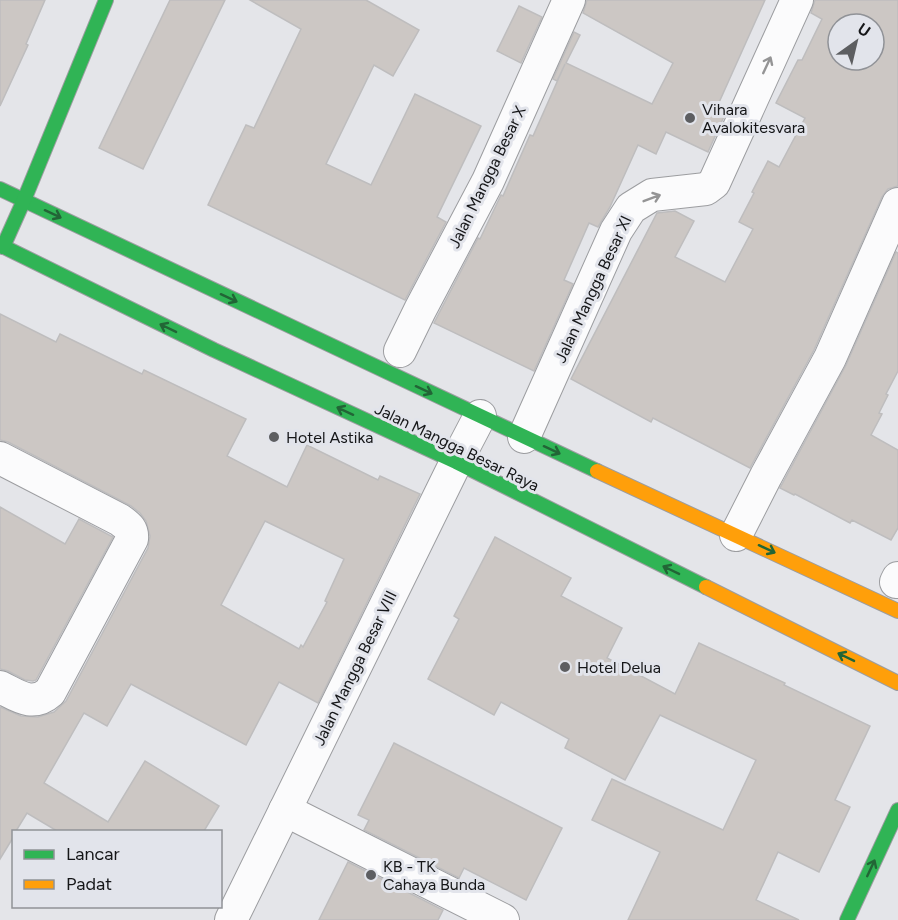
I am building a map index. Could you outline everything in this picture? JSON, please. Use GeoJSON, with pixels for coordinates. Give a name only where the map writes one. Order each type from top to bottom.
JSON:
{"type":"FeatureCollection","features":[{"type":"Feature","properties":{"kind":"main road"},"geometry":{"type":"LineString","coordinates":[[1,246],[24,200],[106,0]]}},
{"type":"Feature","properties":{"kind":"main road"},"geometry":{"type":"LineString","coordinates":[[0,189],[736,535],[898,590]]}},
{"type":"Feature","properties":{"kind":"main road","name":"Jalan Mangga Besar Raya"},"geometry":{"type":"LineString","coordinates":[[1,246],[214,350],[456,462],[898,683]]}},
{"type":"Feature","properties":{"kind":"main road"},"geometry":{"type":"LineString","coordinates":[[282,323],[289,307]]}},
{"type":"Feature","properties":{"kind":"main road"},"geometry":{"type":"LineString","coordinates":[[847,920],[898,810]]}},
{"type":"Feature","properties":{"kind":"street","name":"Jalan Mangga Besar X"},"geometry":{"type":"LineString","coordinates":[[400,351],[488,181],[569,0]]}},
{"type":"Feature","properties":{"kind":"street","name":"Jalan Mangga Besar XI"},"geometry":{"type":"LineString","coordinates":[[524,437],[616,231],[632,208],[652,195],[706,189],[714,183],[797,0]]}},
{"type":"Feature","properties":{"kind":"street"},"geometry":{"type":"LineString","coordinates":[[736,535],[830,358],[898,204]]}},
{"type":"Feature","properties":{"kind":"street","name":"Jalan Mangga Besar VIII"},"geometry":{"type":"LineString","coordinates":[[231,920],[480,416]]}},
{"type":"Feature","properties":{"kind":"street"},"geometry":{"type":"LineString","coordinates":[[0,458],[120,520],[132,532],[132,539],[50,692],[38,700],[25,699],[0,687]]}},
{"type":"Feature","properties":{"kind":"street"},"geometry":{"type":"LineString","coordinates":[[285,810],[503,920]]}},
{"type":"Feature","properties":{"kind":"building"},"geometry":{"type":"Polygon","coordinates":[[[0,0],[45,0],[26,44],[28,45],[0,106],[0,0]]]}},
{"type":"Feature","properties":{"kind":"building"},"geometry":{"type":"Polygon","coordinates":[[[170,0],[225,0],[143,169],[99,148],[170,0]]]}},
{"type":"Feature","properties":{"kind":"building"},"geometry":{"type":"Polygon","coordinates":[[[250,0],[366,0],[419,30],[393,76],[374,65],[326,164],[371,185],[415,94],[481,126],[437,217],[446,222],[405,300],[208,205],[246,125],[254,128],[301,29],[250,0]]]}},
{"type":"Feature","properties":{"kind":"building"},"geometry":{"type":"Polygon","coordinates":[[[587,0],[765,0],[717,107],[726,112],[708,152],[666,132],[656,154],[638,145],[610,207],[598,227],[589,223],[564,280],[573,284],[534,371],[434,323],[501,195],[503,196],[530,135],[533,136],[565,64],[557,81],[553,79],[574,32],[580,35],[566,63],[652,104],[673,63],[583,13],[587,0]]]}},
{"type":"Feature","properties":{"kind":"building"},"geometry":{"type":"Polygon","coordinates":[[[815,0],[898,0],[898,186],[888,189],[882,197],[814,350],[750,468],[653,418],[651,422],[571,379],[657,213],[675,211],[694,221],[675,257],[725,282],[753,229],[739,222],[754,193],[752,192],[768,161],[779,167],[805,118],[776,103],[798,60],[802,60],[822,19],[811,13],[815,0]]]}},
{"type":"Feature","properties":{"kind":"building"},"geometry":{"type":"Polygon","coordinates":[[[519,6],[542,17],[521,63],[497,51],[519,6]]]}},
{"type":"Feature","properties":{"kind":"building"},"geometry":{"type":"Polygon","coordinates":[[[896,252],[898,253],[898,371],[886,394],[888,395],[879,413],[882,414],[871,435],[898,450],[898,528],[891,540],[852,520],[850,523],[780,488],[846,365],[896,252]]]}},
{"type":"Feature","properties":{"kind":"building"},"geometry":{"type":"Polygon","coordinates":[[[0,314],[56,342],[60,334],[142,374],[144,370],[246,419],[227,456],[287,487],[307,445],[378,480],[380,476],[420,494],[318,703],[279,682],[246,745],[131,684],[107,726],[84,713],[44,783],[108,822],[145,761],[219,806],[205,830],[55,830],[27,813],[17,830],[12,830],[12,839],[0,859],[0,707],[21,716],[38,717],[54,712],[66,701],[148,548],[150,536],[146,521],[131,506],[8,442],[0,440],[0,314]],[[265,521],[221,605],[299,649],[301,645],[303,647],[327,602],[325,601],[344,559],[265,521]]]}},
{"type":"Feature","properties":{"kind":"building"},"geometry":{"type":"Polygon","coordinates":[[[0,507],[65,544],[79,519],[113,537],[36,680],[33,681],[0,669],[0,507]]]}},
{"type":"Feature","properties":{"kind":"building"},"geometry":{"type":"Polygon","coordinates":[[[495,537],[571,578],[561,596],[622,628],[607,658],[675,694],[699,643],[870,726],[835,800],[850,807],[819,872],[778,852],[756,900],[799,920],[628,920],[660,852],[592,820],[612,779],[723,830],[756,760],[660,715],[625,780],[565,748],[569,739],[501,702],[494,715],[428,679],[459,619],[454,616],[495,537]]]}},
{"type":"Feature","properties":{"kind":"building"},"geometry":{"type":"Polygon","coordinates":[[[394,743],[562,828],[526,900],[464,868],[459,878],[364,830],[369,820],[358,815],[394,743]]]}},
{"type":"Feature","properties":{"kind":"building","name":"KB - TK Cahaya Bunda"},"geometry":{"type":"Polygon","coordinates":[[[348,862],[443,910],[438,920],[319,920],[348,862]]]}},
{"type":"Feature","properties":{"kind":"traffic: fast"},"geometry":{"type":"LineString","coordinates":[[3,247],[106,0]]}},
{"type":"Feature","properties":{"kind":"traffic: fast"},"geometry":{"type":"LineString","coordinates":[[0,189],[597,471]]}},
{"type":"Feature","properties":{"kind":"traffic: fast"},"geometry":{"type":"LineString","coordinates":[[0,245],[214,350],[456,462],[706,587]]}},
{"type":"Feature","properties":{"kind":"traffic: fast"},"geometry":{"type":"LineString","coordinates":[[847,920],[898,810]]}},
{"type":"Feature","properties":{"kind":"traffic: slow"},"geometry":{"type":"LineString","coordinates":[[597,471],[898,611]]}},
{"type":"Feature","properties":{"kind":"traffic: slow"},"geometry":{"type":"LineString","coordinates":[[706,587],[898,683]]}},
{"type":"Feature","properties":{"kind":"place","name":"Vihara Avalokitesvara"},"geometry":{"type":"Point","coordinates":[690,118]}},
{"type":"Feature","properties":{"kind":"place","name":"Hotel Astika"},"geometry":{"type":"Point","coordinates":[274,437]}},
{"type":"Feature","properties":{"kind":"place","name":"Hotel Delua"},"geometry":{"type":"Point","coordinates":[565,667]}},
{"type":"Feature","properties":{"kind":"place","name":"KB - TK Cahaya Bunda"},"geometry":{"type":"Point","coordinates":[371,875]}}]}
